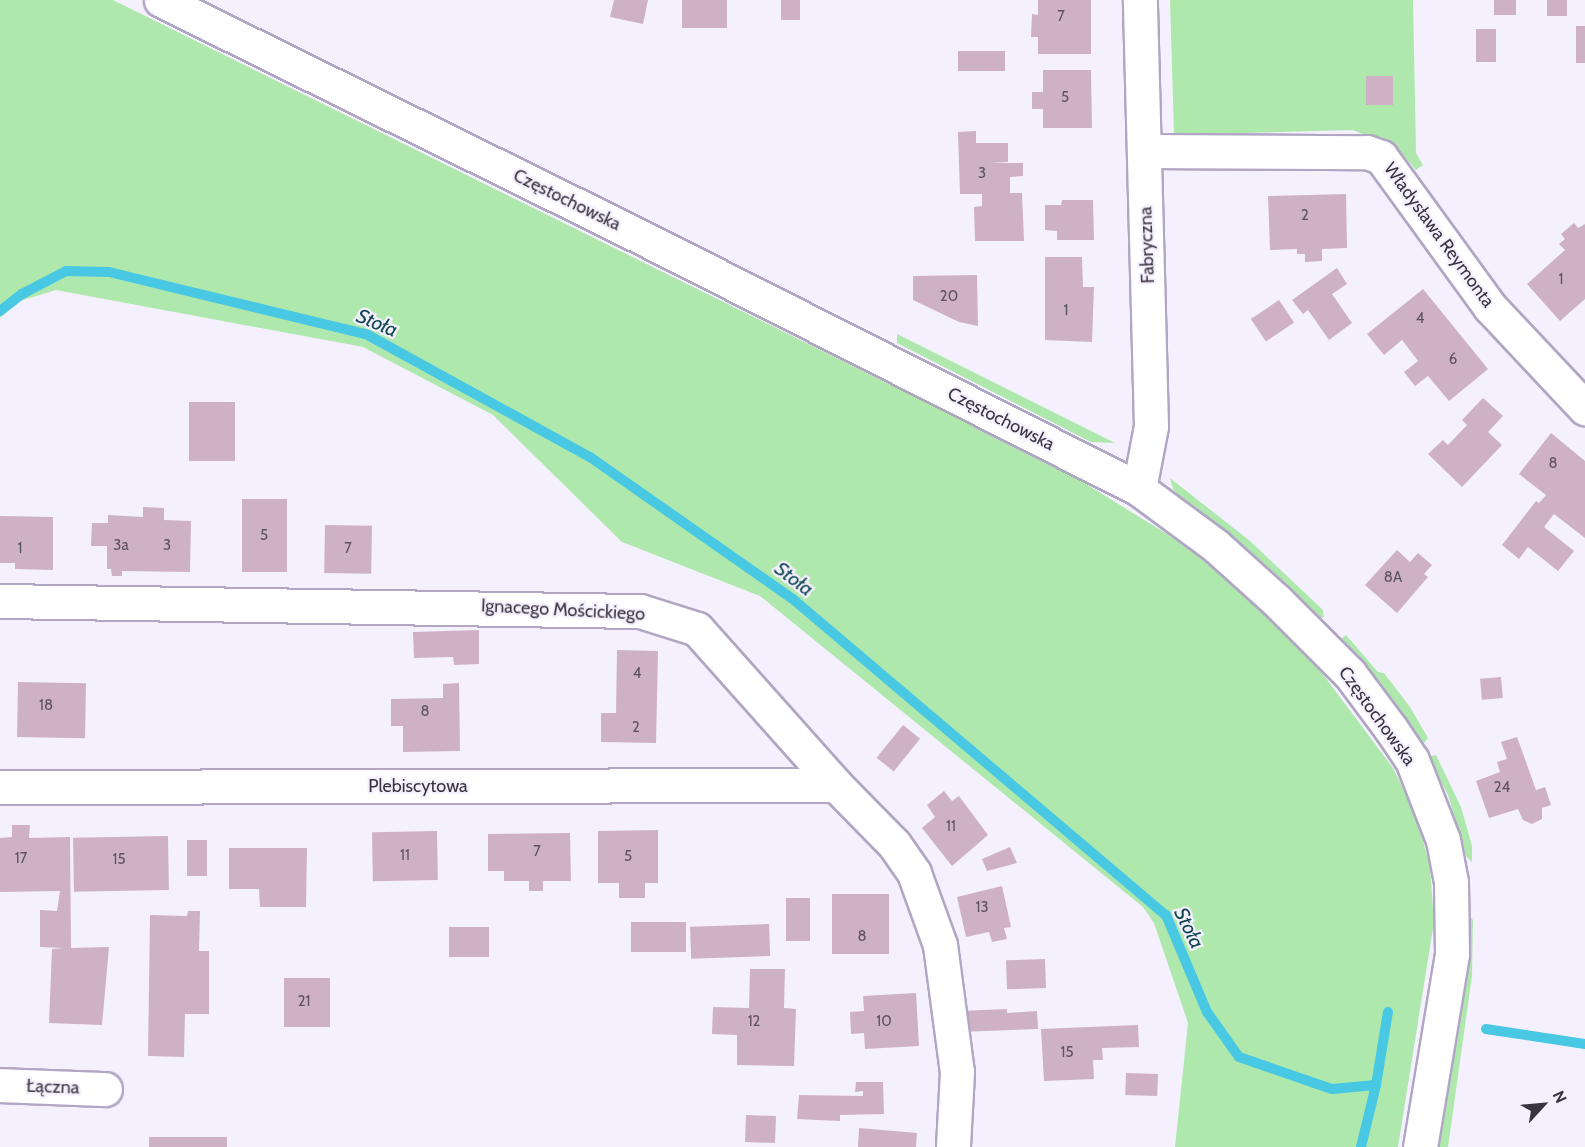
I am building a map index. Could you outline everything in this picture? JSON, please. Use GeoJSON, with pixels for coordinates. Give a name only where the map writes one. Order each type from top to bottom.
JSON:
{"type":"FeatureCollection","features":[{"type":"Feature","properties":{"kind":"street","name":"Częstochowska"},"geometry":{"type":"LineString","coordinates":[[161,0],[643,238],[1139,489],[1216,546],[1350,674],[1412,760],[1429,798],[1451,882],[1453,918],[1452,954],[1420,1147]]}},
{"type":"Feature","properties":{"kind":"street","name":"Fabryczna"},"geometry":{"type":"LineString","coordinates":[[1139,489],[1151,426],[1140,0]]}},
{"type":"Feature","properties":{"kind":"street","name":"Władysława Reymonta"},"geometry":{"type":"LineString","coordinates":[[1144,151],[1368,152],[1381,157],[1490,307],[1585,408]]}},
{"type":"Feature","properties":{"kind":"street","name":"Ignacego Mościckiego"},"geometry":{"type":"LineString","coordinates":[[0,601],[640,610],[697,629],[836,785],[894,844],[914,873],[930,908],[940,945],[957,1072],[954,1147]]}},
{"type":"Feature","properties":{"kind":"street","name":"Plebiscytowa"},"geometry":{"type":"LineString","coordinates":[[0,787],[836,785]]}},
{"type":"Feature","properties":{"kind":"street","name":"Łączna"},"geometry":{"type":"LineString","coordinates":[[0,1085],[105,1089]]}},
{"type":"Feature","properties":{"kind":"green space"},"geometry":{"type":"Polygon","coordinates":[[[0,0],[113,0],[1065,471],[1188,547],[1301,645],[1393,768],[1415,812],[1430,866],[1434,922],[1398,1147],[1175,1147],[1188,1023],[1154,923],[1143,907],[760,596],[622,542],[493,415],[363,347],[56,290],[17,302],[0,318],[0,0]]]}},
{"type":"Feature","properties":{"kind":"green space"},"geometry":{"type":"Polygon","coordinates":[[[1170,0],[1413,0],[1416,153],[1423,165],[1416,170],[1399,150],[1353,130],[1174,135],[1170,0]]]}},
{"type":"Feature","properties":{"kind":"green space"},"geometry":{"type":"Polygon","coordinates":[[[897,334],[1115,443],[1091,442],[897,343],[897,334]]]}},
{"type":"Feature","properties":{"kind":"green space"},"geometry":{"type":"Polygon","coordinates":[[[1170,478],[1250,541],[1323,610],[1324,617],[1320,618],[1222,528],[1184,501],[1173,489],[1170,478]]]}},
{"type":"Feature","properties":{"kind":"green space"},"geometry":{"type":"Polygon","coordinates":[[[1346,635],[1378,672],[1384,673],[1410,707],[1428,738],[1424,743],[1421,744],[1340,640],[1346,635]]]}},
{"type":"Feature","properties":{"kind":"green space"},"geometry":{"type":"Polygon","coordinates":[[[1436,755],[1461,807],[1472,846],[1472,862],[1466,856],[1448,795],[1428,757],[1436,755]]]}},
{"type":"Feature","properties":{"kind":"green space"},"geometry":{"type":"Polygon","coordinates":[[[1468,914],[1473,920],[1472,976],[1448,1147],[1439,1147],[1468,914]]]}},
{"type":"Feature","properties":{"kind":"building"},"geometry":{"type":"Polygon","coordinates":[[[614,0],[648,0],[643,24],[610,17],[614,0]]]}},
{"type":"Feature","properties":{"kind":"building"},"geometry":{"type":"Polygon","coordinates":[[[682,0],[727,0],[727,28],[682,28],[682,0]]]}},
{"type":"Feature","properties":{"kind":"building"},"geometry":{"type":"Polygon","coordinates":[[[781,0],[800,0],[800,20],[781,20],[781,0]]]}},
{"type":"Feature","properties":{"kind":"building"},"geometry":{"type":"Polygon","coordinates":[[[1038,0],[1091,0],[1091,54],[1038,54],[1038,37],[1031,37],[1032,14],[1038,15],[1038,0]]]}},
{"type":"Feature","properties":{"kind":"building"},"geometry":{"type":"Polygon","coordinates":[[[1494,0],[1516,0],[1516,15],[1494,15],[1494,0]]]}},
{"type":"Feature","properties":{"kind":"building"},"geometry":{"type":"Polygon","coordinates":[[[1547,0],[1567,0],[1567,16],[1547,16],[1547,0]]]}},
{"type":"Feature","properties":{"kind":"building"},"geometry":{"type":"Polygon","coordinates":[[[1576,26],[1585,26],[1585,63],[1576,63],[1576,26]]]}},
{"type":"Feature","properties":{"kind":"building"},"geometry":{"type":"Polygon","coordinates":[[[1476,29],[1496,29],[1496,62],[1476,62],[1476,29]]]}},
{"type":"Feature","properties":{"kind":"building"},"geometry":{"type":"Polygon","coordinates":[[[958,51],[1005,51],[1005,71],[958,71],[958,51]]]}},
{"type":"Feature","properties":{"kind":"building"},"geometry":{"type":"Polygon","coordinates":[[[1043,70],[1091,70],[1092,128],[1043,128],[1043,109],[1032,109],[1032,92],[1043,92],[1043,70]]]}},
{"type":"Feature","properties":{"kind":"building"},"geometry":{"type":"Polygon","coordinates":[[[1366,76],[1393,76],[1393,105],[1366,105],[1366,76]]]}},
{"type":"Feature","properties":{"kind":"building"},"geometry":{"type":"Polygon","coordinates":[[[976,131],[976,143],[1008,143],[1008,162],[990,163],[1023,163],[1023,176],[1010,177],[1010,193],[1022,193],[1024,241],[975,241],[974,207],[982,206],[982,194],[960,194],[958,132],[976,131]]]}},
{"type":"Feature","properties":{"kind":"building"},"geometry":{"type":"Polygon","coordinates":[[[1346,194],[1347,248],[1322,249],[1322,261],[1305,262],[1305,254],[1297,254],[1297,249],[1270,250],[1268,196],[1346,194]]]}},
{"type":"Feature","properties":{"kind":"building"},"geometry":{"type":"Polygon","coordinates":[[[1062,200],[1093,200],[1094,240],[1057,240],[1057,231],[1045,230],[1045,205],[1061,205],[1062,200]]]}},
{"type":"Feature","properties":{"kind":"building"},"geometry":{"type":"Polygon","coordinates":[[[1574,223],[1578,228],[1585,224],[1585,299],[1560,321],[1527,284],[1565,250],[1559,244],[1565,239],[1561,234],[1574,223]]]}},
{"type":"Feature","properties":{"kind":"building"},"geometry":{"type":"Polygon","coordinates":[[[1045,257],[1082,257],[1083,287],[1094,287],[1092,342],[1045,340],[1045,257]]]}},
{"type":"Feature","properties":{"kind":"building"},"geometry":{"type":"Polygon","coordinates":[[[1337,268],[1347,284],[1332,294],[1352,323],[1329,340],[1308,310],[1303,314],[1292,300],[1337,268]]]}},
{"type":"Feature","properties":{"kind":"building"},"geometry":{"type":"Polygon","coordinates":[[[977,275],[978,326],[959,322],[913,300],[913,276],[977,275]]]}},
{"type":"Feature","properties":{"kind":"building"},"geometry":{"type":"Polygon","coordinates":[[[1423,289],[1488,369],[1449,401],[1428,376],[1415,386],[1404,372],[1418,361],[1402,340],[1384,355],[1367,334],[1423,289]]]}},
{"type":"Feature","properties":{"kind":"building"},"geometry":{"type":"Polygon","coordinates":[[[1279,300],[1294,322],[1266,341],[1251,319],[1279,300]]]}},
{"type":"Feature","properties":{"kind":"building"},"geometry":{"type":"Polygon","coordinates":[[[1483,398],[1503,416],[1488,432],[1502,445],[1462,487],[1428,454],[1443,440],[1448,445],[1467,425],[1462,420],[1483,398]]]}},
{"type":"Feature","properties":{"kind":"building"},"geometry":{"type":"Polygon","coordinates":[[[189,402],[235,402],[235,461],[189,461],[189,402]]]}},
{"type":"Feature","properties":{"kind":"building"},"geometry":{"type":"Polygon","coordinates":[[[1551,433],[1585,461],[1585,538],[1554,514],[1544,527],[1574,551],[1558,571],[1528,547],[1519,559],[1502,545],[1536,501],[1539,503],[1546,495],[1519,474],[1551,433]]]}},
{"type":"Feature","properties":{"kind":"building"},"geometry":{"type":"Polygon","coordinates":[[[242,499],[287,499],[287,572],[242,572],[242,499]]]}},
{"type":"Feature","properties":{"kind":"building"},"geometry":{"type":"Polygon","coordinates":[[[143,507],[164,508],[164,520],[191,521],[190,572],[122,571],[122,576],[112,576],[111,569],[107,569],[107,546],[91,546],[92,523],[108,523],[108,515],[143,517],[143,507]]]}},
{"type":"Feature","properties":{"kind":"building"},"geometry":{"type":"Polygon","coordinates":[[[0,516],[53,517],[53,570],[15,569],[15,563],[0,563],[0,516]]]}},
{"type":"Feature","properties":{"kind":"building"},"geometry":{"type":"Polygon","coordinates":[[[325,525],[372,526],[371,574],[324,573],[325,525]]]}},
{"type":"Feature","properties":{"kind":"building"},"geometry":{"type":"Polygon","coordinates":[[[1397,550],[1410,562],[1418,553],[1432,565],[1424,574],[1428,577],[1397,613],[1365,585],[1397,550]]]}},
{"type":"Feature","properties":{"kind":"building"},"geometry":{"type":"Polygon","coordinates":[[[479,630],[479,664],[454,665],[453,657],[414,658],[413,632],[479,630]]]}},
{"type":"Feature","properties":{"kind":"building"},"geometry":{"type":"Polygon","coordinates":[[[617,650],[658,651],[656,743],[601,742],[601,713],[616,713],[617,650]]]}},
{"type":"Feature","properties":{"kind":"building"},"geometry":{"type":"Polygon","coordinates":[[[1501,677],[1503,698],[1482,700],[1480,679],[1501,677]]]}},
{"type":"Feature","properties":{"kind":"building"},"geometry":{"type":"Polygon","coordinates":[[[18,682],[86,683],[85,738],[17,737],[18,682]]]}},
{"type":"Feature","properties":{"kind":"building"},"geometry":{"type":"Polygon","coordinates":[[[459,683],[460,751],[403,752],[403,726],[391,726],[391,699],[443,698],[443,684],[459,683]]]}},
{"type":"Feature","properties":{"kind":"building"},"geometry":{"type":"Polygon","coordinates":[[[903,725],[920,739],[894,771],[877,758],[903,725]]]}},
{"type":"Feature","properties":{"kind":"building"},"geometry":{"type":"Polygon","coordinates":[[[1517,737],[1536,790],[1545,787],[1551,805],[1542,808],[1542,819],[1532,824],[1523,820],[1518,809],[1489,818],[1476,781],[1500,772],[1497,762],[1507,759],[1501,742],[1517,737]]]}},
{"type":"Feature","properties":{"kind":"building"},"geometry":{"type":"Polygon","coordinates":[[[944,791],[952,801],[959,796],[988,835],[952,866],[922,828],[935,817],[927,805],[944,791]]]}},
{"type":"Feature","properties":{"kind":"building"},"geometry":{"type":"Polygon","coordinates":[[[12,825],[30,825],[29,838],[70,837],[71,948],[109,947],[102,1025],[49,1023],[52,949],[63,948],[40,947],[40,910],[57,911],[60,891],[0,892],[0,838],[12,837],[12,825]]]}},
{"type":"Feature","properties":{"kind":"building"},"geometry":{"type":"Polygon","coordinates":[[[658,830],[658,883],[645,883],[645,898],[619,898],[619,883],[598,883],[598,831],[658,830]]]}},
{"type":"Feature","properties":{"kind":"building"},"geometry":{"type":"Polygon","coordinates":[[[437,831],[438,880],[373,881],[372,832],[437,831]]]}},
{"type":"Feature","properties":{"kind":"building"},"geometry":{"type":"Polygon","coordinates":[[[570,833],[571,881],[543,881],[543,891],[529,891],[529,881],[504,881],[504,871],[488,871],[488,834],[570,833]]]}},
{"type":"Feature","properties":{"kind":"building"},"geometry":{"type":"Polygon","coordinates":[[[168,836],[169,890],[74,892],[73,838],[168,836]]]}},
{"type":"Feature","properties":{"kind":"building"},"geometry":{"type":"Polygon","coordinates":[[[187,840],[207,840],[207,876],[187,876],[187,840]]]}},
{"type":"Feature","properties":{"kind":"building"},"geometry":{"type":"Polygon","coordinates":[[[1010,847],[1017,863],[987,871],[982,859],[1010,847]]]}},
{"type":"Feature","properties":{"kind":"building"},"geometry":{"type":"Polygon","coordinates":[[[229,848],[307,848],[306,907],[260,907],[259,889],[229,889],[229,848]]]}},
{"type":"Feature","properties":{"kind":"building"},"geometry":{"type":"Polygon","coordinates":[[[1002,886],[1011,927],[1004,928],[1007,939],[992,942],[989,932],[966,937],[957,897],[1002,886]]]}},
{"type":"Feature","properties":{"kind":"building"},"geometry":{"type":"Polygon","coordinates":[[[832,894],[889,894],[889,954],[832,954],[832,894]]]}},
{"type":"Feature","properties":{"kind":"building"},"geometry":{"type":"Polygon","coordinates":[[[786,898],[810,898],[810,941],[786,941],[786,898]]]}},
{"type":"Feature","properties":{"kind":"building"},"geometry":{"type":"Polygon","coordinates":[[[188,911],[200,911],[199,951],[209,951],[209,1014],[185,1014],[184,1057],[148,1056],[150,915],[187,916],[188,911]]]}},
{"type":"Feature","properties":{"kind":"building"},"geometry":{"type":"Polygon","coordinates":[[[631,922],[686,922],[686,952],[631,952],[631,922]]]}},
{"type":"Feature","properties":{"kind":"building"},"geometry":{"type":"Polygon","coordinates":[[[769,924],[770,956],[691,959],[690,927],[769,924]]]}},
{"type":"Feature","properties":{"kind":"building"},"geometry":{"type":"Polygon","coordinates":[[[449,927],[489,927],[489,957],[449,957],[449,927]]]}},
{"type":"Feature","properties":{"kind":"building"},"geometry":{"type":"Polygon","coordinates":[[[1045,959],[1046,988],[1007,989],[1006,960],[1045,959]]]}},
{"type":"Feature","properties":{"kind":"building"},"geometry":{"type":"Polygon","coordinates":[[[750,969],[785,969],[784,1008],[796,1009],[794,1066],[737,1065],[737,1035],[712,1034],[713,1007],[749,1008],[750,969]]]}},
{"type":"Feature","properties":{"kind":"building"},"geometry":{"type":"Polygon","coordinates":[[[284,978],[330,978],[330,1027],[284,1027],[284,978]]]}},
{"type":"Feature","properties":{"kind":"building"},"geometry":{"type":"Polygon","coordinates":[[[916,993],[919,1046],[865,1049],[864,1033],[851,1034],[850,1012],[864,1011],[863,996],[916,993]]]}},
{"type":"Feature","properties":{"kind":"building"},"geometry":{"type":"Polygon","coordinates":[[[1007,1009],[1007,1013],[1037,1011],[1038,1029],[959,1032],[959,1011],[1007,1009]]]}},
{"type":"Feature","properties":{"kind":"building"},"geometry":{"type":"Polygon","coordinates":[[[1138,1025],[1139,1047],[1102,1048],[1103,1060],[1093,1060],[1094,1079],[1044,1081],[1041,1029],[1138,1025]]]}},
{"type":"Feature","properties":{"kind":"building"},"geometry":{"type":"Polygon","coordinates":[[[1126,1073],[1158,1074],[1157,1096],[1125,1095],[1126,1073]]]}},
{"type":"Feature","properties":{"kind":"building"},"geometry":{"type":"Polygon","coordinates":[[[856,1082],[883,1082],[884,1114],[840,1115],[840,1121],[797,1119],[799,1095],[863,1096],[863,1091],[855,1092],[856,1082]]]}},
{"type":"Feature","properties":{"kind":"building"},"geometry":{"type":"Polygon","coordinates":[[[746,1115],[776,1116],[775,1143],[745,1142],[746,1115]]]}},
{"type":"Feature","properties":{"kind":"building"},"geometry":{"type":"Polygon","coordinates":[[[859,1128],[917,1133],[916,1147],[858,1147],[859,1128]]]}},
{"type":"Feature","properties":{"kind":"building"},"geometry":{"type":"Polygon","coordinates":[[[149,1137],[227,1137],[227,1147],[149,1147],[149,1137]]]}},
{"type":"Feature","properties":{"kind":"waterway","name":"Stoła"},"geometry":{"type":"LineString","coordinates":[[0,311],[22,294],[66,271],[109,272],[366,334],[590,457],[794,600],[1166,915],[1207,1012],[1239,1057],[1332,1089],[1376,1085],[1388,1012]]}},
{"type":"Feature","properties":{"kind":"waterway","name":"Stoła"},"geometry":{"type":"LineString","coordinates":[[1486,1029],[1585,1044]]}},
{"type":"Feature","properties":{"kind":"waterway"},"geometry":{"type":"LineString","coordinates":[[1361,1147],[1376,1085]]}}]}
